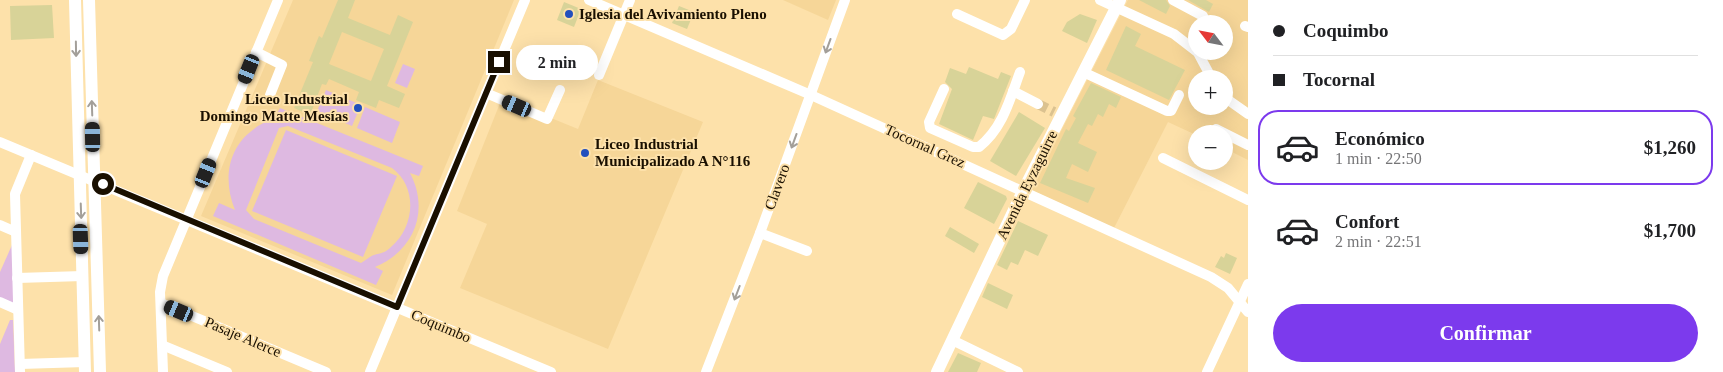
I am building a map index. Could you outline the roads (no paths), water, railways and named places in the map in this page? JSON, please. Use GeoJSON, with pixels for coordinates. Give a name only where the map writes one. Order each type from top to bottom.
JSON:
{"type":"FeatureCollection","features":[{"type":"Feature","properties":{"kind":"main road"},"geometry":{"type":"LineString","coordinates":[[89,1],[100,372]]}},
{"type":"Feature","properties":{"kind":"main road","name":"Avenida Eyzaguirre"},"geometry":{"type":"LineString","coordinates":[[937,372],[1058,114],[1084,72],[1118,4]]}},
{"type":"Feature","properties":{"kind":"main road"},"geometry":{"type":"LineString","coordinates":[[75,6],[85,367]]}},
{"type":"Feature","properties":{"kind":"street"},"geometry":{"type":"LineString","coordinates":[[163,372],[161,303],[163,276],[278,0]]}},
{"type":"Feature","properties":{"kind":"street"},"geometry":{"type":"LineString","coordinates":[[370,372],[525,0]]}},
{"type":"Feature","properties":{"kind":"street","name":"Tocornal Grez"},"geometry":{"type":"LineString","coordinates":[[588,0],[810,95],[1211,277],[1228,288],[1248,312]]}},
{"type":"Feature","properties":{"kind":"street"},"geometry":{"type":"LineString","coordinates":[[599,75],[630,0]]}},
{"type":"Feature","properties":{"kind":"street","name":"Clavero"},"geometry":{"type":"LineString","coordinates":[[706,372],[760,233],[845,0]]}},
{"type":"Feature","properties":{"kind":"street"},"geometry":{"type":"LineString","coordinates":[[957,14],[1002,35],[1011,29],[1025,0]]}},
{"type":"Feature","properties":{"kind":"street"},"geometry":{"type":"LineString","coordinates":[[1100,0],[1118,4],[1174,34],[1188,44]]}},
{"type":"Feature","properties":{"kind":"street"},"geometry":{"type":"LineString","coordinates":[[1173,0],[1202,15]]}},
{"type":"Feature","properties":{"kind":"street"},"geometry":{"type":"LineString","coordinates":[[75,6],[89,1]]}},
{"type":"Feature","properties":{"kind":"street"},"geometry":{"type":"LineString","coordinates":[[256,52],[282,65],[270,95]]}},
{"type":"Feature","properties":{"kind":"street"},"geometry":{"type":"LineString","coordinates":[[944,88],[928,122],[930,128],[973,147],[979,147],[996,131],[1020,72]]}},
{"type":"Feature","properties":{"kind":"street"},"geometry":{"type":"LineString","coordinates":[[1084,72],[1167,112],[1171,110],[1179,95]]}},
{"type":"Feature","properties":{"kind":"street"},"geometry":{"type":"LineString","coordinates":[[486,93],[548,119],[560,90]]}},
{"type":"Feature","properties":{"kind":"street"},"geometry":{"type":"LineString","coordinates":[[1013,91],[1038,104]]}},
{"type":"Feature","properties":{"kind":"street"},"geometry":{"type":"LineString","coordinates":[[1233,103],[1248,114]]}},
{"type":"Feature","properties":{"kind":"street"},"geometry":{"type":"LineString","coordinates":[[1233,137],[1248,145]]}},
{"type":"Feature","properties":{"kind":"street","name":"Coquimbo"},"geometry":{"type":"LineString","coordinates":[[0,142],[550,372]]}},
{"type":"Feature","properties":{"kind":"street"},"geometry":{"type":"LineString","coordinates":[[953,159],[961,142]]}},
{"type":"Feature","properties":{"kind":"street"},"geometry":{"type":"LineString","coordinates":[[31,155],[15,194],[20,368],[85,367]]}},
{"type":"Feature","properties":{"kind":"street"},"geometry":{"type":"LineString","coordinates":[[1163,158],[1248,200]]}},
{"type":"Feature","properties":{"kind":"street"},"geometry":{"type":"LineString","coordinates":[[0,226],[16,232]]}},
{"type":"Feature","properties":{"kind":"street"},"geometry":{"type":"LineString","coordinates":[[760,233],[807,251]]}},
{"type":"Feature","properties":{"kind":"street"},"geometry":{"type":"LineString","coordinates":[[17,278],[82,276]]}},
{"type":"Feature","properties":{"kind":"street"},"geometry":{"type":"LineString","coordinates":[[1207,372],[1248,284]]}},
{"type":"Feature","properties":{"kind":"street"},"geometry":{"type":"LineString","coordinates":[[0,302],[18,310]]}},
{"type":"Feature","properties":{"kind":"street","name":"Pasaje Alerce"},"geometry":{"type":"LineString","coordinates":[[161,303],[326,372]]}},
{"type":"Feature","properties":{"kind":"street"},"geometry":{"type":"LineString","coordinates":[[952,340],[1018,372]]}},
{"type":"Feature","properties":{"kind":"street"},"geometry":{"type":"LineString","coordinates":[[162,345],[227,372]]}},
{"type":"Feature","properties":{"kind":"tunnel"},"geometry":{"type":"LineString","coordinates":[[1038,104],[1054,112]]}},
{"type":"Feature","properties":{"kind":"place","name":"Iglesia del Avivamiento Pleno"},"geometry":{"type":"Point","coordinates":[569,14]}},
{"type":"Feature","properties":{"kind":"place","name":"Liceo Industrial Domingo Matte Mesías"},"geometry":{"type":"Point","coordinates":[358,108]}},
{"type":"Feature","properties":{"kind":"place","name":"Liceo Industrial Municipalizado A N°116"},"geometry":{"type":"Point","coordinates":[585,153]}}]}
